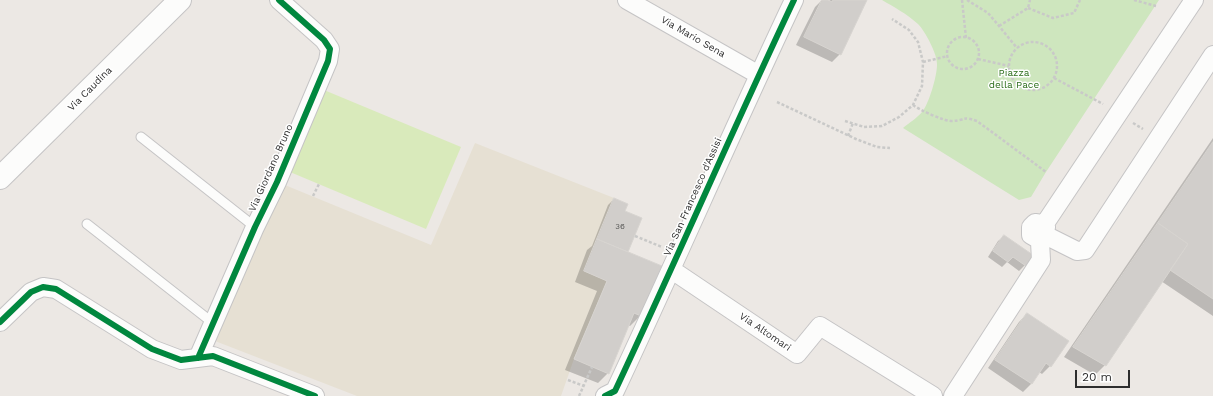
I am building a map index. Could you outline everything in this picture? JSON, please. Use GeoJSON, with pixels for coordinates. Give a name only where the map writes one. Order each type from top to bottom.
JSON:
{"type":"FeatureCollection","features":[{"type":"Feature","properties":{"kind":"main road","name":"Via Caudina"},"geometry":{"type":"LineString","coordinates":[[0,178],[180,0]]}},
{"type":"Feature","properties":{"kind":"street","name":"Via Giordano Bruno"},"geometry":{"type":"LineString","coordinates":[[198,358],[255,227],[277,182],[328,61],[330,49],[324,40],[279,0]]}},
{"type":"Feature","properties":{"kind":"street","name":"Via Mario Sena"},"geometry":{"type":"LineString","coordinates":[[627,0],[759,75]]}},
{"type":"Feature","properties":{"kind":"street","name":"Via San Francesco d'Assisi"},"geometry":{"type":"LineString","coordinates":[[615,394],[794,0]]}},
{"type":"Feature","properties":{"kind":"street"},"geometry":{"type":"LineString","coordinates":[[953,396],[1041,260],[1040,242],[1042,233],[1194,0]]}},
{"type":"Feature","properties":{"kind":"street"},"geometry":{"type":"LineString","coordinates":[[1042,233],[1077,251],[1085,250],[1213,55]]}},
{"type":"Feature","properties":{"kind":"street","name":"Via Altomari"},"geometry":{"type":"LineString","coordinates":[[672,270],[797,354],[820,326],[933,396]]}},
{"type":"Feature","properties":{"kind":"street"},"geometry":{"type":"LineString","coordinates":[[0,322],[31,292],[43,287],[56,289],[152,349],[182,360],[213,356],[316,396]]}},
{"type":"Feature","properties":{"kind":"lane"},"geometry":{"type":"LineString","coordinates":[[141,137],[255,227]]}},
{"type":"Feature","properties":{"kind":"lane"},"geometry":{"type":"LineString","coordinates":[[87,224],[213,323]]}},
{"type":"Feature","properties":{"kind":"path"},"geometry":{"type":"LineString","coordinates":[[962,0],[966,38]]}},
{"type":"Feature","properties":{"kind":"path"},"geometry":{"type":"LineString","coordinates":[[966,0],[988,13],[1016,48]]}},
{"type":"Feature","properties":{"kind":"path"},"geometry":{"type":"LineString","coordinates":[[999,26],[1028,8],[1030,0]]}},
{"type":"Feature","properties":{"kind":"path"},"geometry":{"type":"LineString","coordinates":[[1028,8],[1053,18],[1074,13],[1080,0]]}},
{"type":"Feature","properties":{"kind":"path"},"geometry":{"type":"LineString","coordinates":[[1134,0],[1156,6]]}},
{"type":"Feature","properties":{"kind":"path"},"geometry":{"type":"LineString","coordinates":[[845,120],[864,127],[882,126],[899,117],[913,105],[922,86],[923,62],[918,42],[909,30],[892,19]]}},
{"type":"Feature","properties":{"kind":"path"},"geometry":{"type":"LineString","coordinates":[[961,38],[970,39],[977,45],[979,50],[978,59],[972,67],[962,69],[953,65],[948,56],[948,51],[952,42],[961,38]]}},
{"type":"Feature","properties":{"kind":"path"},"geometry":{"type":"LineString","coordinates":[[1030,42],[1038,42],[1051,50],[1057,63],[1057,71],[1049,84],[1042,89],[1027,90],[1014,81],[1010,74],[1009,66],[1012,53],[1016,48],[1030,42]]}},
{"type":"Feature","properties":{"kind":"path"},"geometry":{"type":"LineString","coordinates":[[923,62],[948,56]]}},
{"type":"Feature","properties":{"kind":"path"},"geometry":{"type":"LineString","coordinates":[[978,59],[1009,66]]}},
{"type":"Feature","properties":{"kind":"path"},"geometry":{"type":"LineString","coordinates":[[777,102],[848,136],[877,147],[890,148]]}},
{"type":"Feature","properties":{"kind":"path"},"geometry":{"type":"LineString","coordinates":[[913,105],[922,112],[952,122],[967,118],[977,121],[1046,172]]}},
{"type":"Feature","properties":{"kind":"path"},"geometry":{"type":"LineString","coordinates":[[848,136],[853,123]]}},
{"type":"Feature","properties":{"kind":"path"},"geometry":{"type":"LineString","coordinates":[[313,196],[319,184]]}},
{"type":"Feature","properties":{"kind":"path"},"geometry":{"type":"LineString","coordinates":[[635,236],[679,254]]}},
{"type":"Feature","properties":{"kind":"path"},"geometry":{"type":"LineString","coordinates":[[579,396],[592,367]]}},
{"type":"Feature","properties":{"kind":"path"},"geometry":{"type":"LineString","coordinates":[[568,380],[584,386]]}},
{"type":"Feature","properties":{"kind":"shaded area"},"geometry":{"type":"Polygon","coordinates":[[[475,143],[614,198],[584,271],[607,281],[574,359],[561,396],[357,396],[215,341],[280,183],[431,245],[475,143]]]}},
{"type":"Feature","properties":{"kind":"green space","name":"Piazza della Pace"},"geometry":{"type":"Polygon","coordinates":[[[882,0],[1159,0],[1031,197],[1019,200],[903,128],[918,116],[925,108],[934,83],[937,70],[937,61],[930,43],[918,24],[882,0]]]}},
{"type":"Feature","properties":{"kind":"green space"},"geometry":{"type":"Polygon","coordinates":[[[324,90],[461,147],[426,229],[290,172],[324,90]]]}},
{"type":"Feature","properties":{"kind":"building"},"geometry":{"type":"Polygon","coordinates":[[[822,0],[832,2],[833,0],[867,0],[841,55],[804,37],[822,0]]]}},
{"type":"Feature","properties":{"kind":"building"},"geometry":{"type":"Polygon","coordinates":[[[1213,142],[1213,299],[1170,270],[1188,244],[1158,223],[1213,142]]]}},
{"type":"Feature","properties":{"kind":"building"},"geometry":{"type":"Polygon","coordinates":[[[614,198],[628,204],[625,211],[642,218],[628,252],[597,239],[614,198]]]}},
{"type":"Feature","properties":{"kind":"building"},"geometry":{"type":"Polygon","coordinates":[[[1158,223],[1188,244],[1106,366],[1073,347],[1158,223]]]}},
{"type":"Feature","properties":{"kind":"building"},"geometry":{"type":"Polygon","coordinates":[[[1004,235],[1033,255],[1026,266],[1013,257],[1008,262],[993,251],[1004,235]]]}},
{"type":"Feature","properties":{"kind":"building"},"geometry":{"type":"Polygon","coordinates":[[[597,239],[662,266],[641,316],[634,313],[609,374],[574,359],[607,281],[584,271],[597,239]]]}},
{"type":"Feature","properties":{"kind":"building"},"geometry":{"type":"Polygon","coordinates":[[[1027,313],[1069,341],[1051,367],[1046,363],[1032,384],[995,360],[1027,313]]]}},
{"type":"Feature","properties":{"kind":"cycle path"},"geometry":{"type":"LineString","coordinates":[[198,358],[255,227],[277,182],[328,61],[330,49],[324,40],[279,0]]}},
{"type":"Feature","properties":{"kind":"cycle path"},"geometry":{"type":"LineString","coordinates":[[605,396],[615,391],[794,0]]}},
{"type":"Feature","properties":{"kind":"cycle path"},"geometry":{"type":"LineString","coordinates":[[0,322],[31,292],[43,287],[56,289],[152,349],[181,360],[213,356],[315,396]]}}]}
